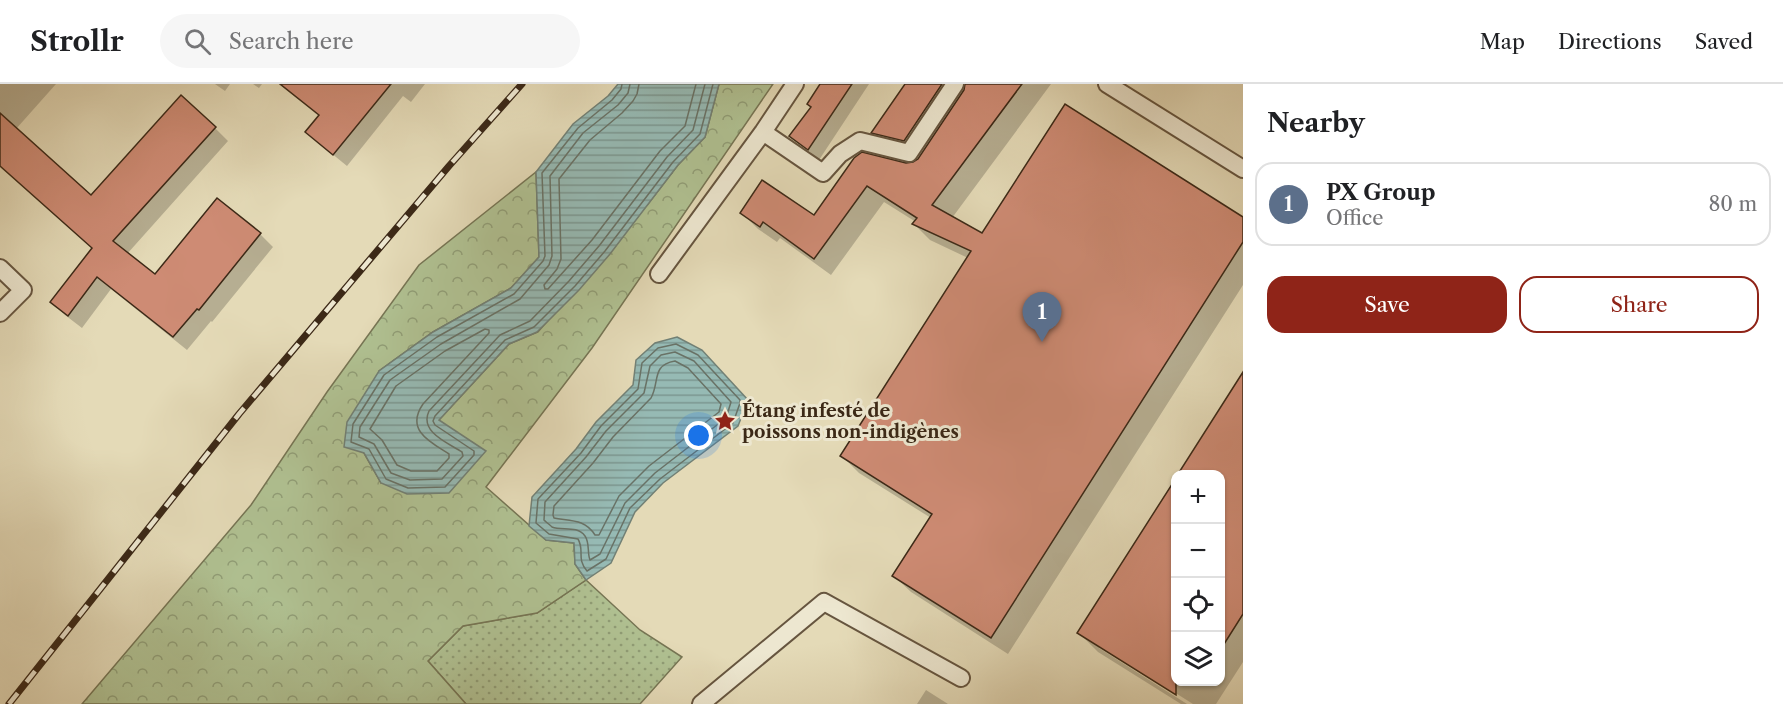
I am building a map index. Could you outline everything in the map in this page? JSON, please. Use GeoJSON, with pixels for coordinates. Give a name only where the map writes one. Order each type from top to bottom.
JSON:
{"type":"FeatureCollection","features":[{"type":"Feature","properties":{"kind":"lane"},"geometry":{"type":"LineString","coordinates":[[659,274],[763,132],[795,84]]}},
{"type":"Feature","properties":{"kind":"lane"},"geometry":{"type":"LineString","coordinates":[[763,132],[823,173],[840,154],[860,141],[909,153],[955,84]]}},
{"type":"Feature","properties":{"kind":"lane"},"geometry":{"type":"LineString","coordinates":[[1107,84],[1243,169]]}},
{"type":"Feature","properties":{"kind":"lane"},"geometry":{"type":"LineString","coordinates":[[0,268],[23,290],[0,313]]}},
{"type":"Feature","properties":{"kind":"lane"},"geometry":{"type":"LineString","coordinates":[[701,704],[824,602],[961,678]]}},
{"type":"Feature","properties":{"kind":"green space"},"geometry":{"type":"Polygon","coordinates":[[[719,84],[773,84],[592,348],[486,487],[546,540],[574,543],[575,564],[586,580],[537,613],[463,626],[428,661],[466,704],[82,704],[251,505],[327,392],[419,265],[536,172],[539,257],[511,288],[433,332],[379,371],[364,453],[381,483],[509,344],[538,332],[648,204],[678,165],[705,137],[719,84]]]}},
{"type":"Feature","properties":{"kind":"green space"},"geometry":{"type":"Polygon","coordinates":[[[586,580],[640,630],[682,657],[640,704],[466,704],[428,661],[463,626],[537,613],[586,580]]]}},
{"type":"Feature","properties":{"kind":"water"},"geometry":{"type":"Polygon","coordinates":[[[618,84],[719,84],[705,137],[678,165],[610,254],[579,290],[537,332],[509,344],[439,420],[486,451],[449,493],[407,494],[381,483],[364,453],[344,447],[347,422],[379,371],[433,332],[511,288],[539,257],[536,172],[573,124],[608,96],[618,84]]]}},
{"type":"Feature","properties":{"kind":"water"},"geometry":{"type":"Polygon","coordinates":[[[677,337],[702,350],[748,400],[738,426],[663,483],[635,512],[611,563],[586,580],[575,564],[574,543],[546,540],[529,526],[532,497],[576,449],[596,422],[633,385],[636,360],[655,343],[677,337]]]}},
{"type":"Feature","properties":{"kind":"building"},"geometry":{"type":"Polygon","coordinates":[[[280,84],[391,84],[333,155],[305,132],[319,115],[280,84]]]}},
{"type":"Feature","properties":{"kind":"building"},"geometry":{"type":"Polygon","coordinates":[[[820,84],[852,84],[808,150],[789,136],[811,107],[807,104],[820,84]]]}},
{"type":"Feature","properties":{"kind":"building"},"geometry":{"type":"Polygon","coordinates":[[[905,84],[942,84],[904,141],[871,133],[905,84]]]}},
{"type":"Feature","properties":{"kind":"building"},"geometry":{"type":"Polygon","coordinates":[[[965,84],[1022,84],[932,205],[982,233],[1065,104],[1243,217],[1243,242],[991,638],[892,576],[932,514],[840,456],[971,251],[912,224],[917,218],[867,186],[814,259],[763,222],[760,227],[740,213],[762,180],[814,215],[854,158],[862,152],[906,163],[913,162],[918,159],[964,90],[965,84]]]}},
{"type":"Feature","properties":{"kind":"building"},"geometry":{"type":"Polygon","coordinates":[[[181,95],[216,127],[113,241],[155,274],[217,198],[261,233],[199,310],[197,309],[173,337],[97,277],[68,316],[50,302],[92,248],[0,166],[0,113],[91,195],[181,95]]]}},
{"type":"Feature","properties":{"kind":"building"},"geometry":{"type":"Polygon","coordinates":[[[1243,372],[1243,614],[1225,643],[1225,470],[1181,470],[1243,372]]]}},
{"type":"Feature","properties":{"kind":"building"},"geometry":{"type":"Polygon","coordinates":[[[1171,486],[1171,686],[1176,686],[1176,695],[1077,633],[1171,486]]]}},
{"type":"Feature","properties":{"kind":"railway"},"geometry":{"type":"LineString","coordinates":[[9,704],[239,414],[449,166],[522,84]]}},
{"type":"Feature","properties":{"kind":"place","name":"PX Group"},"geometry":{"type":"Point","coordinates":[1042,342]}},
{"type":"Feature","properties":{"kind":"place","name":"Étang infesté de poissons non-indigènes"},"geometry":{"type":"Point","coordinates":[725,421]}}]}
